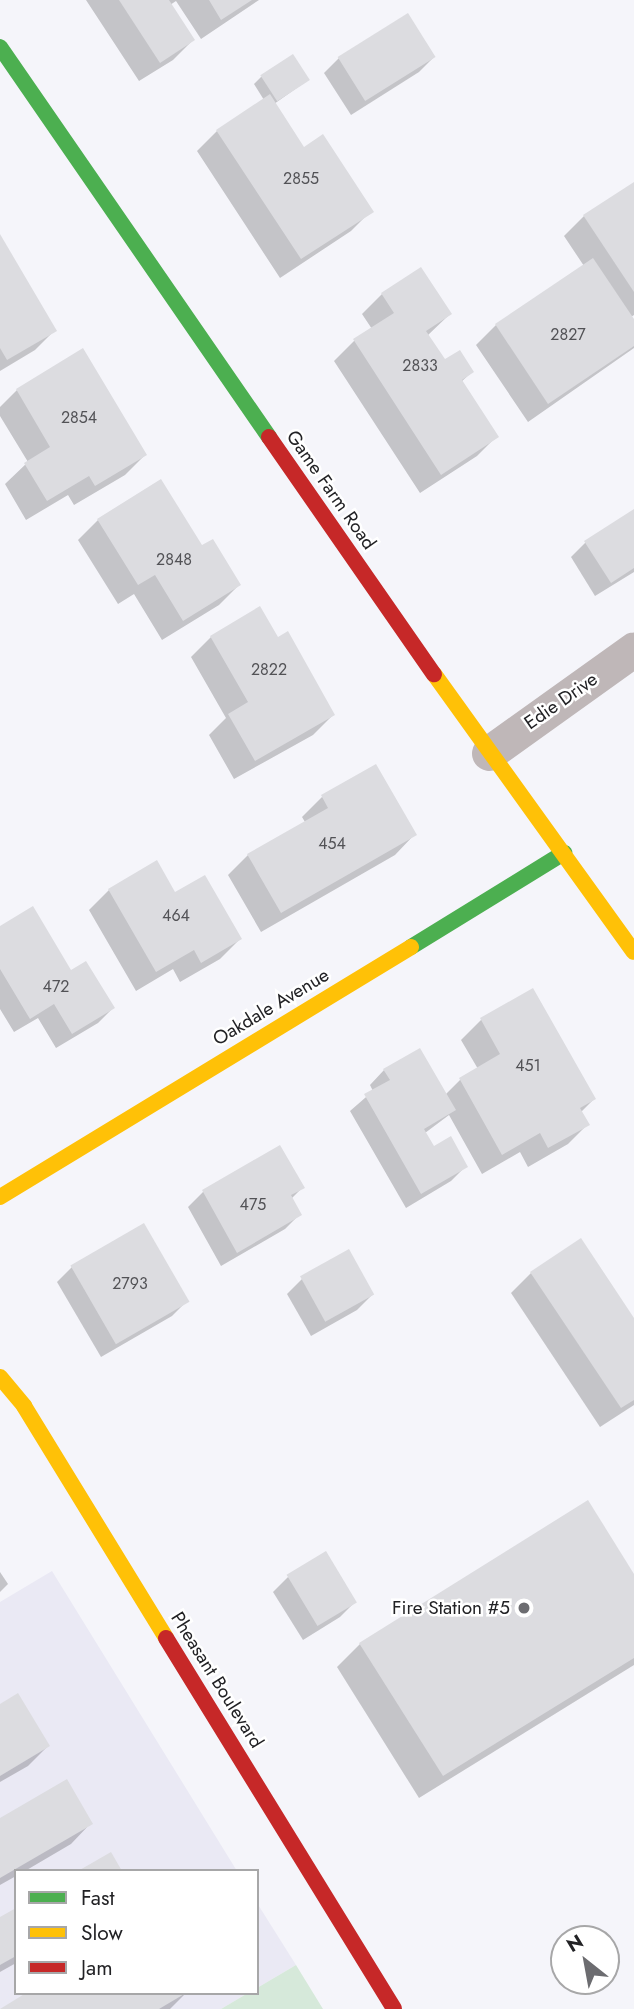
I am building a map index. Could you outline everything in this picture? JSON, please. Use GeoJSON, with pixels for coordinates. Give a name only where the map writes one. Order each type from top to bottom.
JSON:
{"type":"FeatureCollection","features":[{"type":"Feature","properties":{"kind":"street","name":"Game Farm Road"},"geometry":{"type":"LineString","coordinates":[[0,47],[489,752],[634,952]]}},
{"type":"Feature","properties":{"kind":"street","name":"Edie Drive"},"geometry":{"type":"LineString","coordinates":[[489,752],[634,649]]}},
{"type":"Feature","properties":{"kind":"street","name":"Oakdale Avenue"},"geometry":{"type":"LineString","coordinates":[[0,1198],[564,853]]}},
{"type":"Feature","properties":{"kind":"street","name":"Pheasant Boulevard"},"geometry":{"type":"LineString","coordinates":[[0,1377],[24,1406],[394,2009]]}},
{"type":"Feature","properties":{"kind":"shaded area"},"geometry":{"type":"Polygon","coordinates":[[[52,1571],[236,1869],[14,1869],[14,1995],[245,1995],[221,2009],[0,2009],[0,1602],[52,1571]]]}},
{"type":"Feature","properties":{"kind":"shaded area"},"geometry":{"type":"Polygon","coordinates":[[[259,1906],[296,1965],[259,1987],[259,1906]]]}},
{"type":"Feature","properties":{"kind":"green space"},"geometry":{"type":"Polygon","coordinates":[[[296,1965],[323,2009],[221,2009],[245,1995],[259,1995],[259,1987],[296,1965]]]}},
{"type":"Feature","properties":{"kind":"building"},"geometry":{"type":"Polygon","coordinates":[[[119,0],[169,0],[195,40],[160,63],[119,0]]]}},
{"type":"Feature","properties":{"kind":"building"},"geometry":{"type":"Polygon","coordinates":[[[209,0],[252,0],[221,20],[209,0]]]}},
{"type":"Feature","properties":{"kind":"building"},"geometry":{"type":"Polygon","coordinates":[[[408,13],[436,57],[365,101],[338,57],[408,13]]]}},
{"type":"Feature","properties":{"kind":"building"},"geometry":{"type":"Polygon","coordinates":[[[293,54],[310,80],[277,101],[260,75],[293,54]]]}},
{"type":"Feature","properties":{"kind":"building"},"geometry":{"type":"Polygon","coordinates":[[[270,94],[304,147],[323,134],[374,212],[301,259],[216,130],[270,94]]]}},
{"type":"Feature","properties":{"kind":"building"},"geometry":{"type":"Polygon","coordinates":[[[634,182],[634,292],[583,215],[634,182]]]}},
{"type":"Feature","properties":{"kind":"building"},"geometry":{"type":"Polygon","coordinates":[[[0,234],[57,331],[7,360],[0,348],[0,234]]]}},
{"type":"Feature","properties":{"kind":"building"},"geometry":{"type":"Polygon","coordinates":[[[593,258],[634,319],[634,346],[548,404],[495,324],[593,258]]]}},
{"type":"Feature","properties":{"kind":"building"},"geometry":{"type":"Polygon","coordinates":[[[421,267],[452,314],[426,331],[445,359],[460,350],[474,372],[462,380],[499,437],[441,475],[353,339],[394,313],[381,293],[421,267]]]}},
{"type":"Feature","properties":{"kind":"building"},"geometry":{"type":"Polygon","coordinates":[[[83,348],[147,455],[95,486],[89,476],[47,501],[24,463],[50,447],[16,389],[83,348]]]}},
{"type":"Feature","properties":{"kind":"building"},"geometry":{"type":"Polygon","coordinates":[[[161,479],[202,545],[213,539],[241,585],[183,621],[155,575],[138,585],[97,519],[161,479]]]}},
{"type":"Feature","properties":{"kind":"building"},"geometry":{"type":"Polygon","coordinates":[[[634,509],[634,568],[611,583],[584,541],[634,509]]]}},
{"type":"Feature","properties":{"kind":"building"},"geometry":{"type":"Polygon","coordinates":[[[260,606],[278,637],[288,631],[335,715],[255,761],[228,714],[248,702],[210,636],[260,606]]]}},
{"type":"Feature","properties":{"kind":"building"},"geometry":{"type":"Polygon","coordinates":[[[376,764],[417,835],[281,913],[247,854],[328,808],[321,795],[376,764]]]}},
{"type":"Feature","properties":{"kind":"building"},"geometry":{"type":"Polygon","coordinates":[[[157,860],[175,892],[205,875],[242,939],[201,963],[194,950],[156,972],[108,889],[157,860]]]}},
{"type":"Feature","properties":{"kind":"building"},"geometry":{"type":"Polygon","coordinates":[[[33,906],[71,970],[86,961],[115,1008],[72,1034],[54,1004],[30,1019],[0,969],[0,926],[33,906]]]}},
{"type":"Feature","properties":{"kind":"building"},"geometry":{"type":"Polygon","coordinates":[[[533,988],[596,1099],[580,1108],[590,1125],[548,1148],[540,1133],[502,1155],[459,1078],[500,1054],[480,1018],[533,988]]]}},
{"type":"Feature","properties":{"kind":"building"},"geometry":{"type":"Polygon","coordinates":[[[420,1048],[456,1110],[424,1129],[434,1146],[451,1136],[468,1167],[421,1194],[364,1094],[390,1080],[383,1069],[420,1048]]]}},
{"type":"Feature","properties":{"kind":"building"},"geometry":{"type":"Polygon","coordinates":[[[280,1145],[305,1188],[291,1195],[302,1215],[237,1253],[202,1190],[280,1145]]]}},
{"type":"Feature","properties":{"kind":"building"},"geometry":{"type":"Polygon","coordinates":[[[144,1223],[190,1302],[116,1344],[70,1266],[144,1223]]]}},
{"type":"Feature","properties":{"kind":"building"},"geometry":{"type":"Polygon","coordinates":[[[581,1238],[634,1318],[634,1400],[621,1408],[530,1272],[581,1238]]]}},
{"type":"Feature","properties":{"kind":"building"},"geometry":{"type":"Polygon","coordinates":[[[349,1249],[374,1294],[325,1322],[300,1276],[349,1249]]]}},
{"type":"Feature","properties":{"kind":"building","name":"Fire Station #5"},"geometry":{"type":"Polygon","coordinates":[[[588,1500],[634,1574],[634,1658],[443,1776],[359,1643],[588,1500]]]}},
{"type":"Feature","properties":{"kind":"building"},"geometry":{"type":"Polygon","coordinates":[[[326,1551],[357,1602],[317,1626],[287,1575],[326,1551]]]}},
{"type":"Feature","properties":{"kind":"building"},"geometry":{"type":"Polygon","coordinates":[[[18,1693],[50,1746],[0,1776],[0,1704],[18,1693]]]}},
{"type":"Feature","properties":{"kind":"building"},"geometry":{"type":"Polygon","coordinates":[[[67,1779],[93,1824],[0,1878],[0,1818],[67,1779]]]}},
{"type":"Feature","properties":{"kind":"building"},"geometry":{"type":"Polygon","coordinates":[[[111,1852],[121,1869],[81,1869],[111,1852]]]}},
{"type":"Feature","properties":{"kind":"building"},"geometry":{"type":"Polygon","coordinates":[[[14,1909],[14,1957],[0,1965],[0,1917],[14,1909]]]}},
{"type":"Feature","properties":{"kind":"building"},"geometry":{"type":"Polygon","coordinates":[[[23,1995],[183,1995],[159,2009],[0,2009],[23,1995]]]}},
{"type":"Feature","properties":{"kind":"traffic: fast"},"geometry":{"type":"LineString","coordinates":[[0,47],[269,437]]}},
{"type":"Feature","properties":{"kind":"traffic: fast"},"geometry":{"type":"LineString","coordinates":[[411,947],[564,853]]}},
{"type":"Feature","properties":{"kind":"traffic: slow"},"geometry":{"type":"LineString","coordinates":[[434,674],[634,952]]}},
{"type":"Feature","properties":{"kind":"traffic: slow"},"geometry":{"type":"LineString","coordinates":[[0,1197],[411,947]]}},
{"type":"Feature","properties":{"kind":"traffic: slow"},"geometry":{"type":"LineString","coordinates":[[0,1377],[24,1406],[166,1638]]}},
{"type":"Feature","properties":{"kind":"traffic: jam"},"geometry":{"type":"LineString","coordinates":[[269,437],[434,674]]}},
{"type":"Feature","properties":{"kind":"traffic: jam"},"geometry":{"type":"LineString","coordinates":[[166,1638],[394,2009]]}},
{"type":"Feature","properties":{"kind":"place","name":"Fire Station #5"},"geometry":{"type":"Point","coordinates":[524,1608]}}]}
